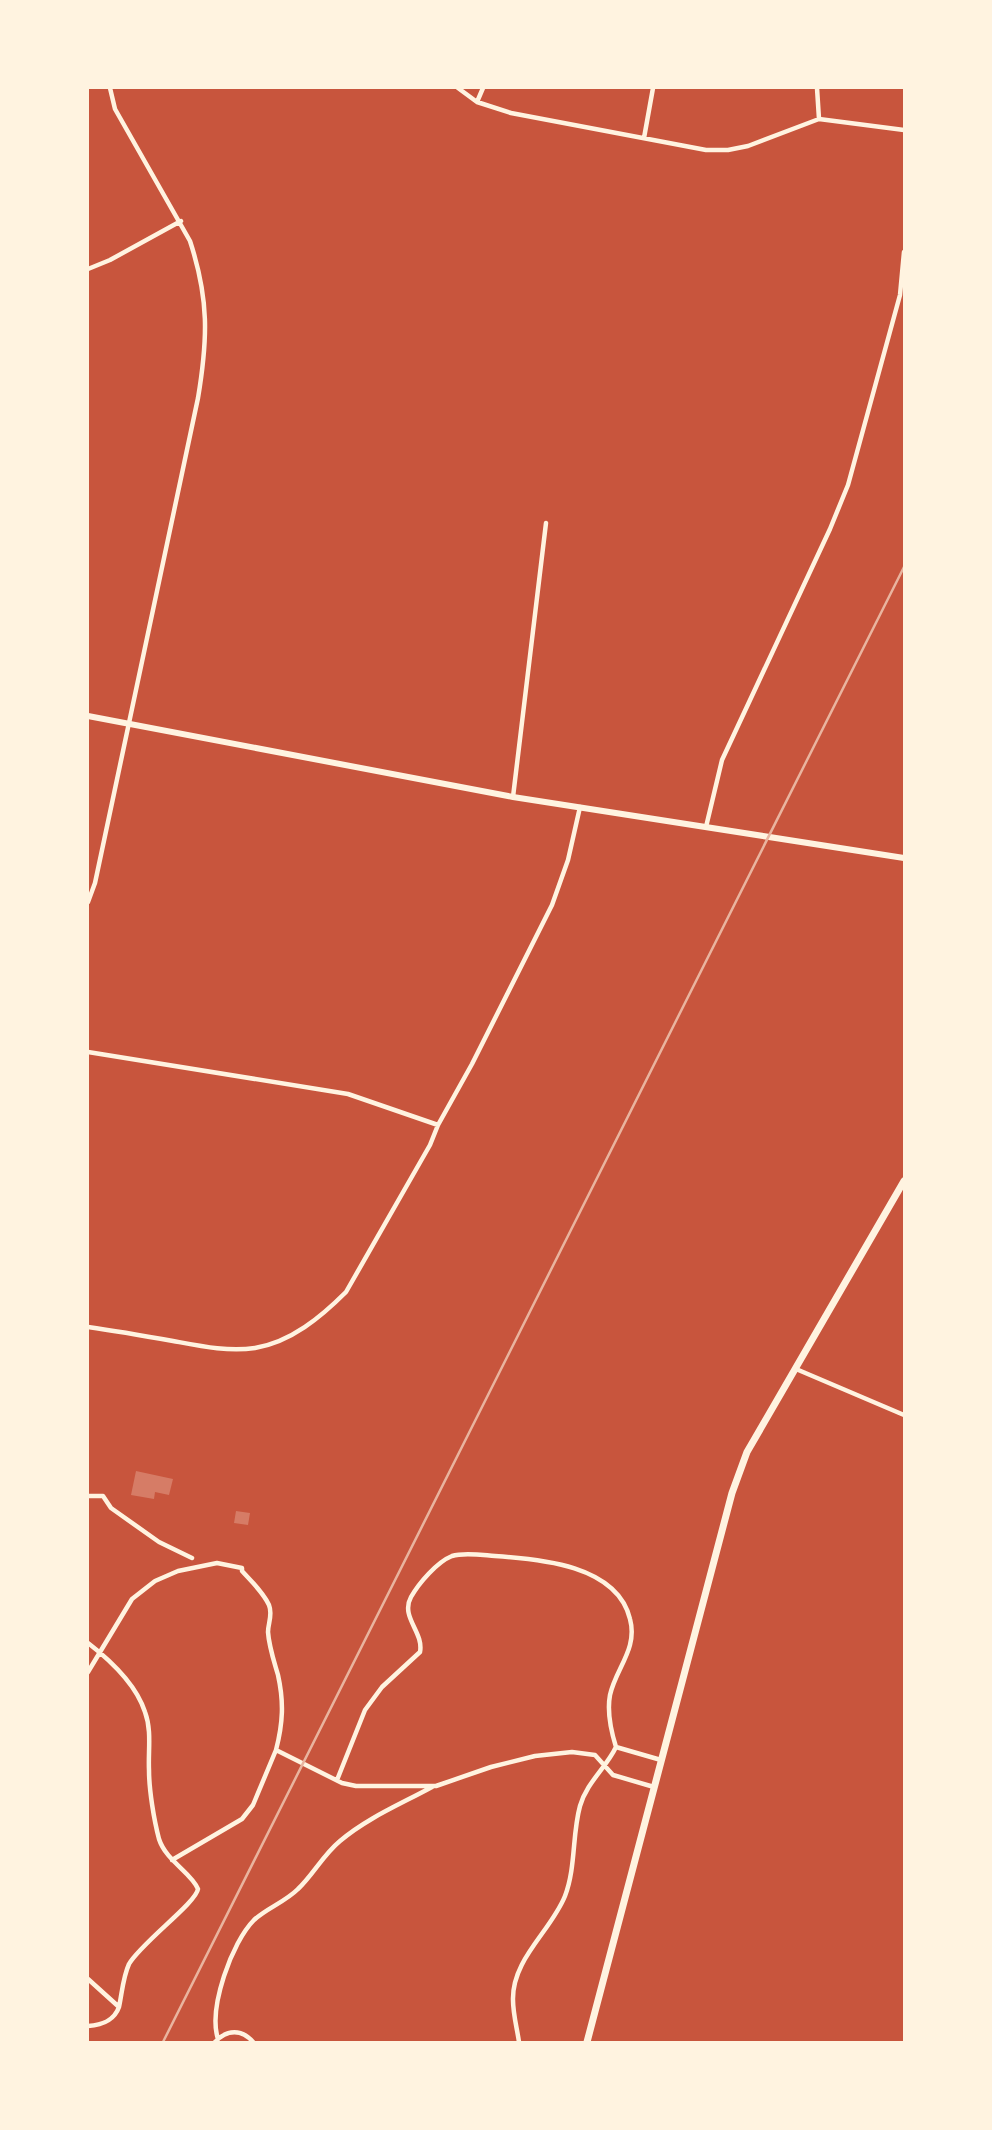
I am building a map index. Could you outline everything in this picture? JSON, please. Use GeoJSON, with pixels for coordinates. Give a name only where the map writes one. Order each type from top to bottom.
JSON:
{"type":"FeatureCollection","features":[{"type":"Feature","properties":{"kind":"main road"},"geometry":{"type":"LineString","coordinates":[[88,716],[513,796],[905,858]]}},
{"type":"Feature","properties":{"kind":"main road"},"geometry":{"type":"LineString","coordinates":[[587,2042],[732,1493],[747,1452],[905,1181]]}},
{"type":"Feature","properties":{"kind":"street"},"geometry":{"type":"LineString","coordinates":[[88,902],[95,883],[129,725],[207,347],[204,296],[198,264],[181,221],[115,109],[110,88]]}},
{"type":"Feature","properties":{"kind":"street"},"geometry":{"type":"LineString","coordinates":[[458,88],[477,102],[511,113],[706,150],[748,146],[819,119],[905,130]]}},
{"type":"Feature","properties":{"kind":"street"},"geometry":{"type":"LineString","coordinates":[[477,102],[483,88]]}},
{"type":"Feature","properties":{"kind":"street"},"geometry":{"type":"LineString","coordinates":[[644,138],[653,88]]}},
{"type":"Feature","properties":{"kind":"street"},"geometry":{"type":"LineString","coordinates":[[817,88],[819,119]]}},
{"type":"Feature","properties":{"kind":"street"},"geometry":{"type":"LineString","coordinates":[[88,269],[181,221]]}},
{"type":"Feature","properties":{"kind":"street"},"geometry":{"type":"LineString","coordinates":[[706,827],[722,760],[848,485],[900,295],[905,252]]}},
{"type":"Feature","properties":{"kind":"street"},"geometry":{"type":"LineString","coordinates":[[513,796],[546,523]]}},
{"type":"Feature","properties":{"kind":"street"},"geometry":{"type":"LineString","coordinates":[[88,1326],[228,1350],[255,1348],[275,1342],[300,1331],[328,1311],[346,1292],[430,1145],[552,905],[568,860],[580,807]]}},
{"type":"Feature","properties":{"kind":"street"},"geometry":{"type":"LineString","coordinates":[[88,1052],[348,1094],[438,1125]]}},
{"type":"Feature","properties":{"kind":"street"},"geometry":{"type":"LineString","coordinates":[[795,1368],[905,1415]]}},
{"type":"Feature","properties":{"kind":"street"},"geometry":{"type":"LineString","coordinates":[[88,1496],[103,1496],[111,1508],[159,1542],[192,1558]]}},
{"type":"Feature","properties":{"kind":"street"},"geometry":{"type":"LineString","coordinates":[[337,1780],[365,1710],[382,1687],[420,1652],[419,1635],[408,1614],[410,1598],[432,1570],[452,1556],[536,1559],[575,1568],[608,1585],[621,1597],[630,1618],[632,1637],[629,1651],[610,1693],[612,1733],[616,1747],[587,1787],[579,1809],[565,1895],[528,1954],[518,1977],[513,1998],[519,2042]]}},
{"type":"Feature","properties":{"kind":"street"},"geometry":{"type":"LineString","coordinates":[[88,1672],[132,1599],[155,1581],[178,1571],[217,1563],[242,1568],[260,1590],[271,1613],[268,1632],[283,1702],[282,1725],[276,1750],[253,1805],[242,1819],[172,1860]]}},
{"type":"Feature","properties":{"kind":"street"},"geometry":{"type":"LineString","coordinates":[[88,1643],[101,1652],[133,1688],[146,1712],[150,1739],[149,1772],[160,1841],[178,1868],[196,1883],[198,1893],[159,1929],[130,1963],[115,2016],[107,2022],[88,2026]]}},
{"type":"Feature","properties":{"kind":"street"},"geometry":{"type":"LineString","coordinates":[[616,1747],[661,1760]]}},
{"type":"Feature","properties":{"kind":"street"},"geometry":{"type":"LineString","coordinates":[[276,1750],[337,1780],[356,1786],[436,1786]]}},
{"type":"Feature","properties":{"kind":"street"},"geometry":{"type":"LineString","coordinates":[[217,2041],[215,2023],[224,1979],[236,1945],[251,1922],[297,1890],[341,1840],[373,1819],[436,1786],[491,1766],[558,1753],[592,1754],[613,1775],[654,1787]]}},
{"type":"Feature","properties":{"kind":"street"},"geometry":{"type":"LineString","coordinates":[[88,1979],[119,2007]]}},
{"type":"Feature","properties":{"kind":"street"},"geometry":{"type":"LineString","coordinates":[[217,2041],[225,2034],[234,2032],[247,2036],[253,2042]]}},
{"type":"Feature","properties":{"kind":"building"},"geometry":{"type":"Polygon","coordinates":[[[136,1471],[173,1479],[169,1495],[155,1492],[154,1499],[131,1495],[136,1471]]]}},
{"type":"Feature","properties":{"kind":"building"},"geometry":{"type":"Polygon","coordinates":[[[236,1511],[250,1513],[248,1525],[234,1523],[236,1511]]]}},
{"type":"Feature","properties":{"kind":"railway"},"geometry":{"type":"LineString","coordinates":[[163,2042],[904,567]]}}]}
